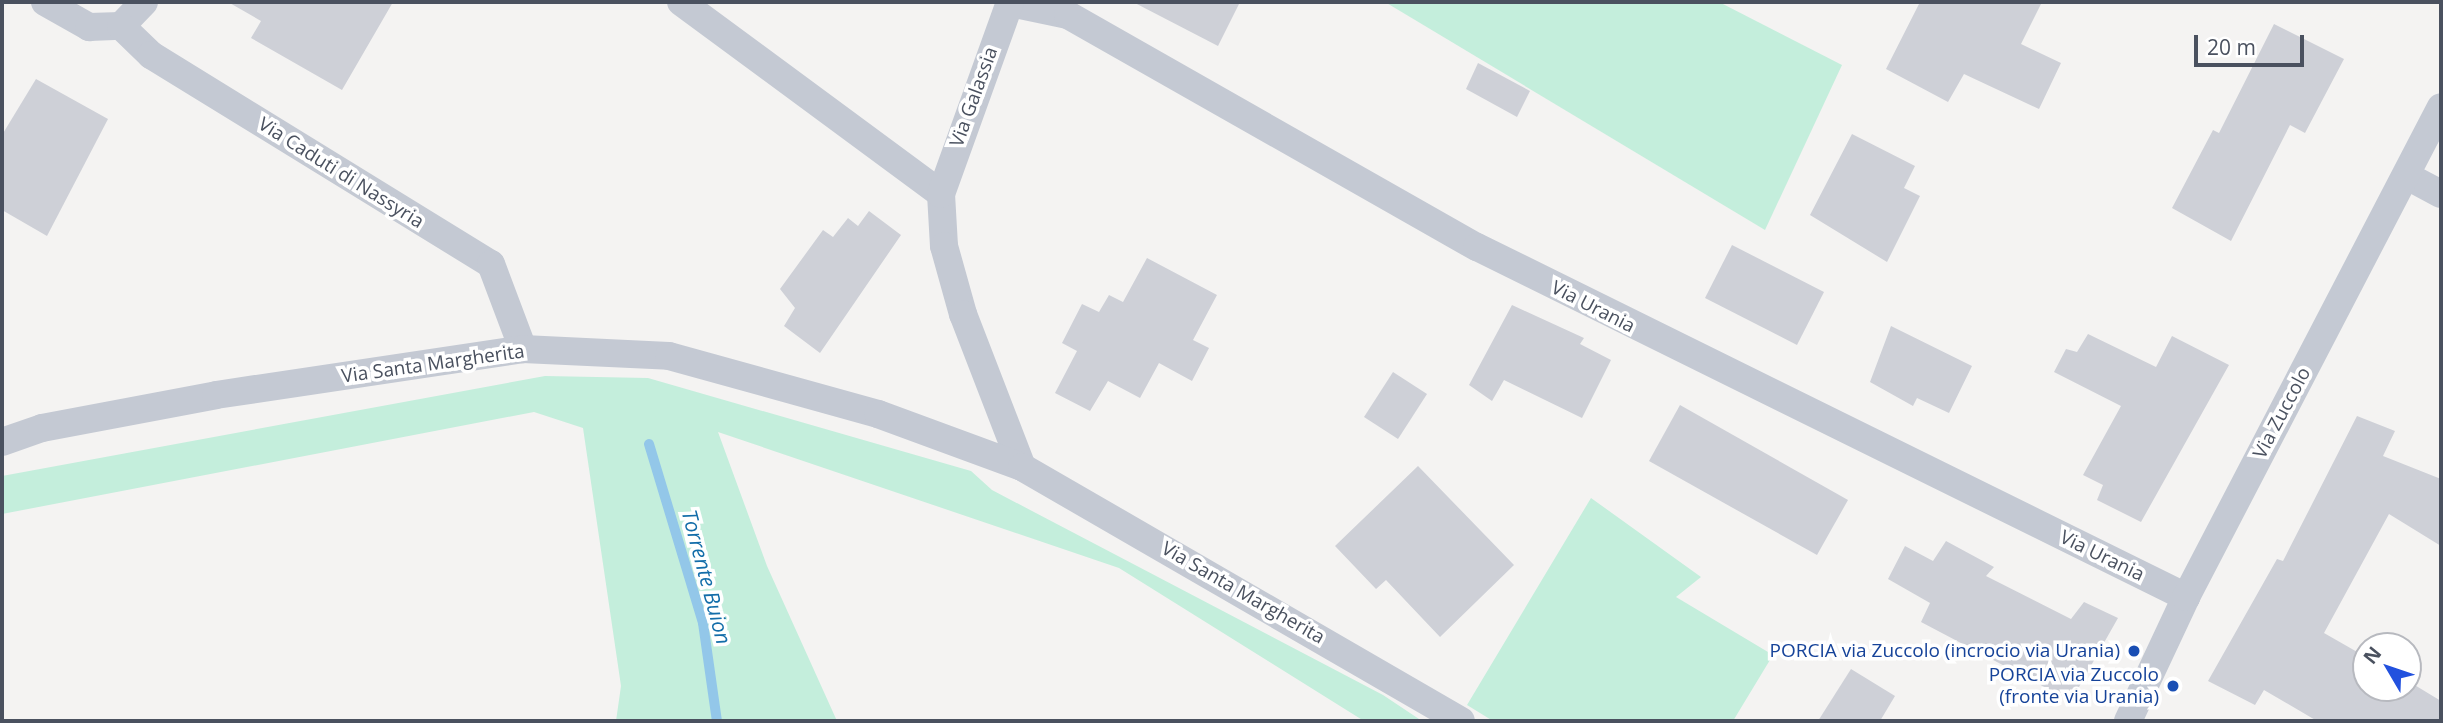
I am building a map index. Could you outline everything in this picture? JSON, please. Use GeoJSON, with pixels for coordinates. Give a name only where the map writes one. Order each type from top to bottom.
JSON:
{"type":"FeatureCollection","features":[{"type":"Feature","properties":{"kind":"street"},"geometry":{"type":"LineString","coordinates":[[45,2],[89,27],[121,26],[144,2]]}},
{"type":"Feature","properties":{"kind":"street"},"geometry":{"type":"LineString","coordinates":[[681,2],[941,194],[944,246],[963,314],[1022,467]]}},
{"type":"Feature","properties":{"kind":"street","name":"Via Galassia"},"geometry":{"type":"LineString","coordinates":[[941,194],[1010,2]]}},
{"type":"Feature","properties":{"kind":"street","name":"Via Urania"},"geometry":{"type":"LineString","coordinates":[[1010,2],[1068,15],[1477,247],[2186,597]]}},
{"type":"Feature","properties":{"kind":"street","name":"Via Caduti di Nassyria"},"geometry":{"type":"LineString","coordinates":[[121,26],[151,55],[491,264],[523,349]]}},
{"type":"Feature","properties":{"kind":"street","name":"Via Zuccolo"},"geometry":{"type":"LineString","coordinates":[[2127,721],[2186,597],[2441,107]]}},
{"type":"Feature","properties":{"kind":"street"},"geometry":{"type":"LineString","coordinates":[[2407,176],[2441,194]]}},
{"type":"Feature","properties":{"kind":"street","name":"Via Santa Margherita"},"geometry":{"type":"LineString","coordinates":[[2,442],[42,428],[216,395],[523,349],[669,356],[878,414],[1022,467],[1461,721]]}},
{"type":"Feature","properties":{"kind":"green space"},"geometry":{"type":"Polygon","coordinates":[[[1385,2],[1719,2],[1842,65],[1765,230],[1385,2]]]}},
{"type":"Feature","properties":{"kind":"green space"},"geometry":{"type":"Polygon","coordinates":[[[545,376],[648,378],[971,471],[992,490],[1383,695],[1422,721],[1364,721],[1119,568],[718,432],[767,566],[837,721],[616,721],[621,686],[583,428],[534,412],[2,514],[2,476],[545,376]]]}},
{"type":"Feature","properties":{"kind":"green space"},"geometry":{"type":"Polygon","coordinates":[[[1591,498],[1701,577],[1676,597],[1773,655],[1733,721],[1493,721],[1467,705],[1591,498]]]}},
{"type":"Feature","properties":{"kind":"building"},"geometry":{"type":"Polygon","coordinates":[[[228,2],[393,2],[342,90],[251,38],[261,21],[228,2]]]}},
{"type":"Feature","properties":{"kind":"building"},"geometry":{"type":"Polygon","coordinates":[[[1133,2],[1240,2],[1218,46],[1133,2]]]}},
{"type":"Feature","properties":{"kind":"building"},"geometry":{"type":"Polygon","coordinates":[[[1920,2],[2042,2],[2021,44],[2061,63],[2039,109],[1964,74],[1948,102],[1886,69],[1920,2]]]}},
{"type":"Feature","properties":{"kind":"building"},"geometry":{"type":"Polygon","coordinates":[[[2274,24],[2344,59],[2305,133],[2290,125],[2231,241],[2172,208],[2213,130],[2219,133],[2274,24]]]}},
{"type":"Feature","properties":{"kind":"building"},"geometry":{"type":"Polygon","coordinates":[[[1478,63],[1530,91],[1517,117],[1466,89],[1478,63]]]}},
{"type":"Feature","properties":{"kind":"building"},"geometry":{"type":"Polygon","coordinates":[[[36,79],[108,119],[47,236],[2,210],[2,135],[36,79]]]}},
{"type":"Feature","properties":{"kind":"building"},"geometry":{"type":"Polygon","coordinates":[[[1852,134],[1915,166],[1904,188],[1920,196],[1887,262],[1810,215],[1852,134]]]}},
{"type":"Feature","properties":{"kind":"building"},"geometry":{"type":"Polygon","coordinates":[[[869,211],[901,235],[820,353],[784,326],[795,308],[780,289],[823,230],[833,237],[848,218],[858,226],[869,211]]]}},
{"type":"Feature","properties":{"kind":"building"},"geometry":{"type":"Polygon","coordinates":[[[1732,245],[1824,292],[1797,345],[1705,298],[1732,245]]]}},
{"type":"Feature","properties":{"kind":"building"},"geometry":{"type":"Polygon","coordinates":[[[1147,258],[1217,295],[1193,340],[1209,348],[1192,381],[1159,363],[1140,398],[1108,381],[1090,411],[1055,393],[1077,351],[1062,343],[1082,304],[1099,312],[1109,295],[1123,302],[1147,258]]]}},
{"type":"Feature","properties":{"kind":"building"},"geometry":{"type":"Polygon","coordinates":[[[1512,305],[1584,338],[1580,344],[1611,360],[1582,418],[1504,380],[1492,401],[1469,385],[1512,305]]]}},
{"type":"Feature","properties":{"kind":"building"},"geometry":{"type":"Polygon","coordinates":[[[1891,326],[1972,366],[1949,413],[1917,398],[1913,406],[1870,382],[1891,326]]]}},
{"type":"Feature","properties":{"kind":"building"},"geometry":{"type":"Polygon","coordinates":[[[2088,334],[2156,367],[2172,336],[2229,365],[2141,522],[2097,500],[2103,485],[2083,475],[2121,406],[2054,372],[2066,349],[2077,352],[2088,334]]]}},
{"type":"Feature","properties":{"kind":"building"},"geometry":{"type":"Polygon","coordinates":[[[1393,372],[1427,394],[1398,439],[1364,417],[1393,372]]]}},
{"type":"Feature","properties":{"kind":"building"},"geometry":{"type":"Polygon","coordinates":[[[1680,405],[1848,500],[1817,555],[1649,461],[1680,405]]]}},
{"type":"Feature","properties":{"kind":"building"},"geometry":{"type":"Polygon","coordinates":[[[2357,416],[2395,431],[2383,456],[2441,479],[2441,546],[2389,514],[2324,633],[2352,649],[2352,702],[2422,702],[2422,689],[2441,701],[2441,721],[2317,721],[2264,690],[2255,705],[2208,681],[2277,559],[2283,561],[2357,416]]]}},
{"type":"Feature","properties":{"kind":"building"},"geometry":{"type":"Polygon","coordinates":[[[1418,466],[1514,565],[1440,637],[1386,580],[1376,589],[1335,546],[1418,466]]]}},
{"type":"Feature","properties":{"kind":"building"},"geometry":{"type":"Polygon","coordinates":[[[1946,541],[1994,567],[1986,576],[2071,619],[2084,602],[2118,618],[2071,701],[1921,622],[1930,603],[1888,579],[1905,546],[1933,561],[1946,541]]]}},
{"type":"Feature","properties":{"kind":"building"},"geometry":{"type":"Polygon","coordinates":[[[1851,669],[1895,696],[1880,721],[1818,721],[1851,669]]]}},
{"type":"Feature","properties":{"kind":"waterway","name":"Torrente Buion"},"geometry":{"type":"LineString","coordinates":[[649,444],[703,623],[717,721]]}},
{"type":"Feature","properties":{"kind":"place","name":"PORCIA via Zuccolo (incrocio via Urania)"},"geometry":{"type":"Point","coordinates":[2134,651]}},
{"type":"Feature","properties":{"kind":"place","name":"PORCIA via Zuccolo (fronte via Urania)"},"geometry":{"type":"Point","coordinates":[2173,686]}}]}
